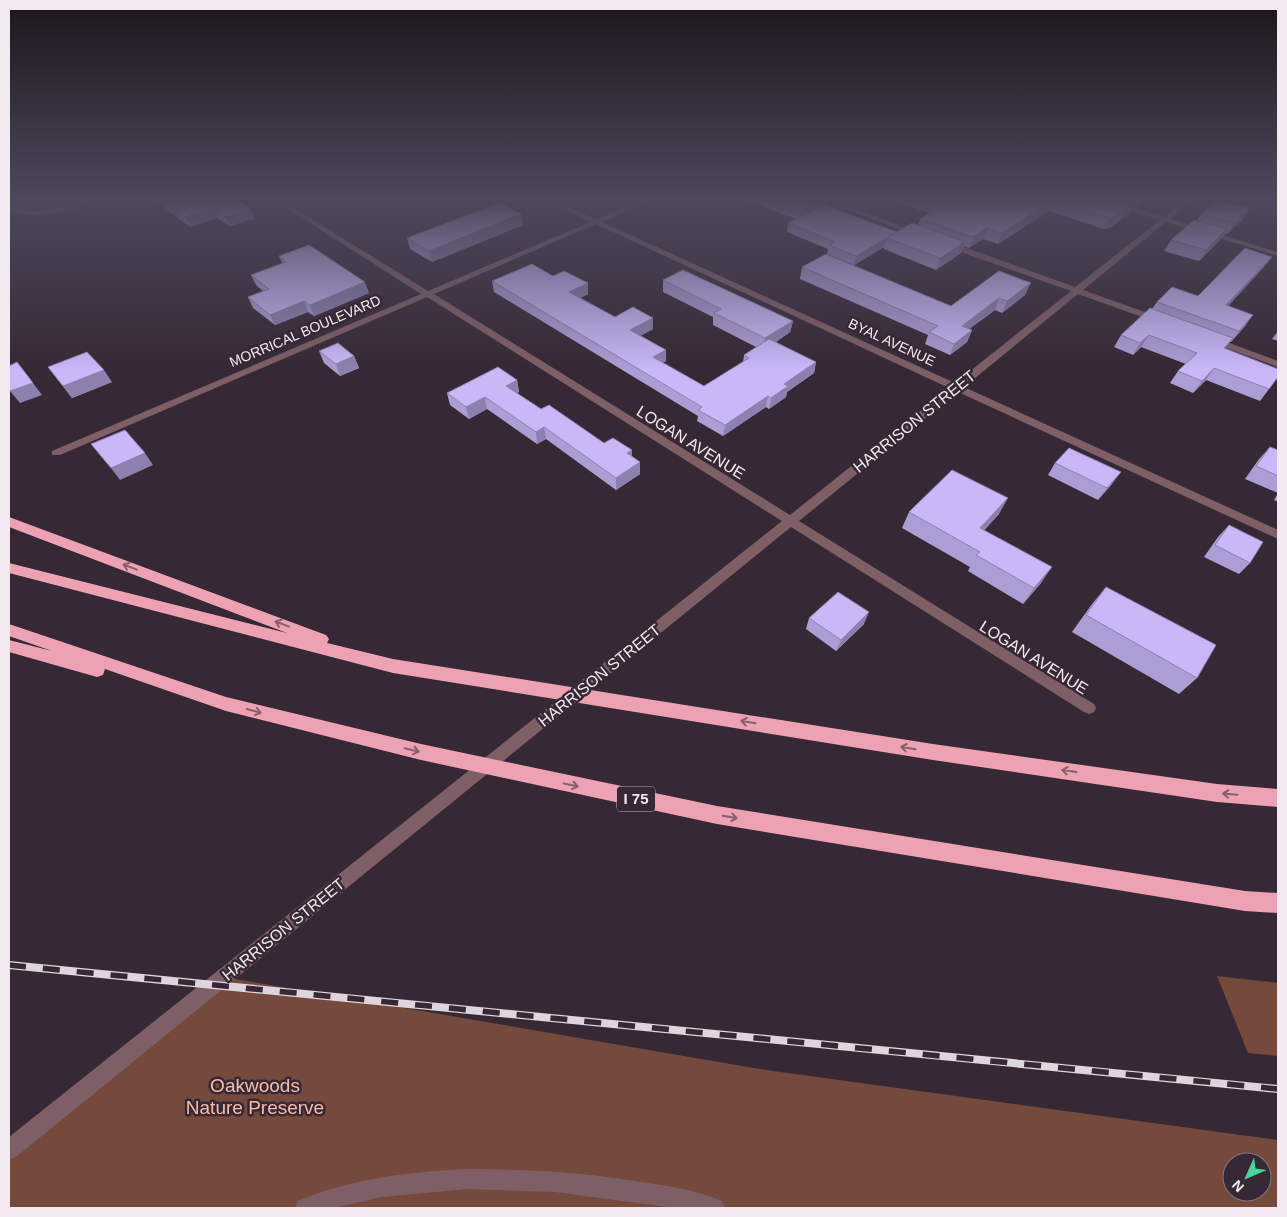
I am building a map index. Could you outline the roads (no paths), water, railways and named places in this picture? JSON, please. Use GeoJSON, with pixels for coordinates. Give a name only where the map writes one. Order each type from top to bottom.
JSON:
{"type":"FeatureCollection","features":[{"type":"Feature","properties":{"kind":"highway"},"geometry":{"type":"LineString","coordinates":[[9,522],[393,666]]}},
{"type":"Feature","properties":{"kind":"highway"},"geometry":{"type":"LineString","coordinates":[[9,568],[393,666],[933,752],[1217,793],[1278,798]]}},
{"type":"Feature","properties":{"kind":"highway","name":"I 75"},"geometry":{"type":"LineString","coordinates":[[9,630],[226,704],[421,752],[716,815],[1245,901],[1278,903]]}},
{"type":"Feature","properties":{"kind":"highway"},"geometry":{"type":"LineString","coordinates":[[9,646],[226,704]]}},
{"type":"Feature","properties":{"kind":"street","name":"LOGAN AVENUE"},"geometry":{"type":"LineString","coordinates":[[369,257],[789,522],[1089,708]]}},
{"type":"Feature","properties":{"kind":"street","name":"MORRICAL BOULEVARD"},"geometry":{"type":"LineString","coordinates":[[56,453],[512,257]]}},
{"type":"Feature","properties":{"kind":"street","name":"BYAL AVENUE"},"geometry":{"type":"LineString","coordinates":[[674,257],[1278,536]]}},
{"type":"Feature","properties":{"kind":"street"},"geometry":{"type":"LineString","coordinates":[[983,257],[1166,323]]}},
{"type":"Feature","properties":{"kind":"street","name":"HARRISON STREET"},"geometry":{"type":"LineString","coordinates":[[13,1147],[1119,257]]}},
{"type":"Feature","properties":{"kind":"street"},"geometry":{"type":"LineString","coordinates":[[1202,336],[1278,364]]}},
{"type":"Feature","properties":{"kind":"street"},"geometry":{"type":"LineString","coordinates":[[305,1208],[374,1188],[462,1179],[579,1182],[695,1201],[715,1208]]}},
{"type":"Feature","properties":{"kind":"railway"},"geometry":{"type":"LineString","coordinates":[[9,965],[1278,1089]]}},
{"type":"Feature","properties":{"kind":"park label","name":"Oakwoods Nature Preserve"},"geometry":{"type":"Point","coordinates":[255,1096]}}]}
